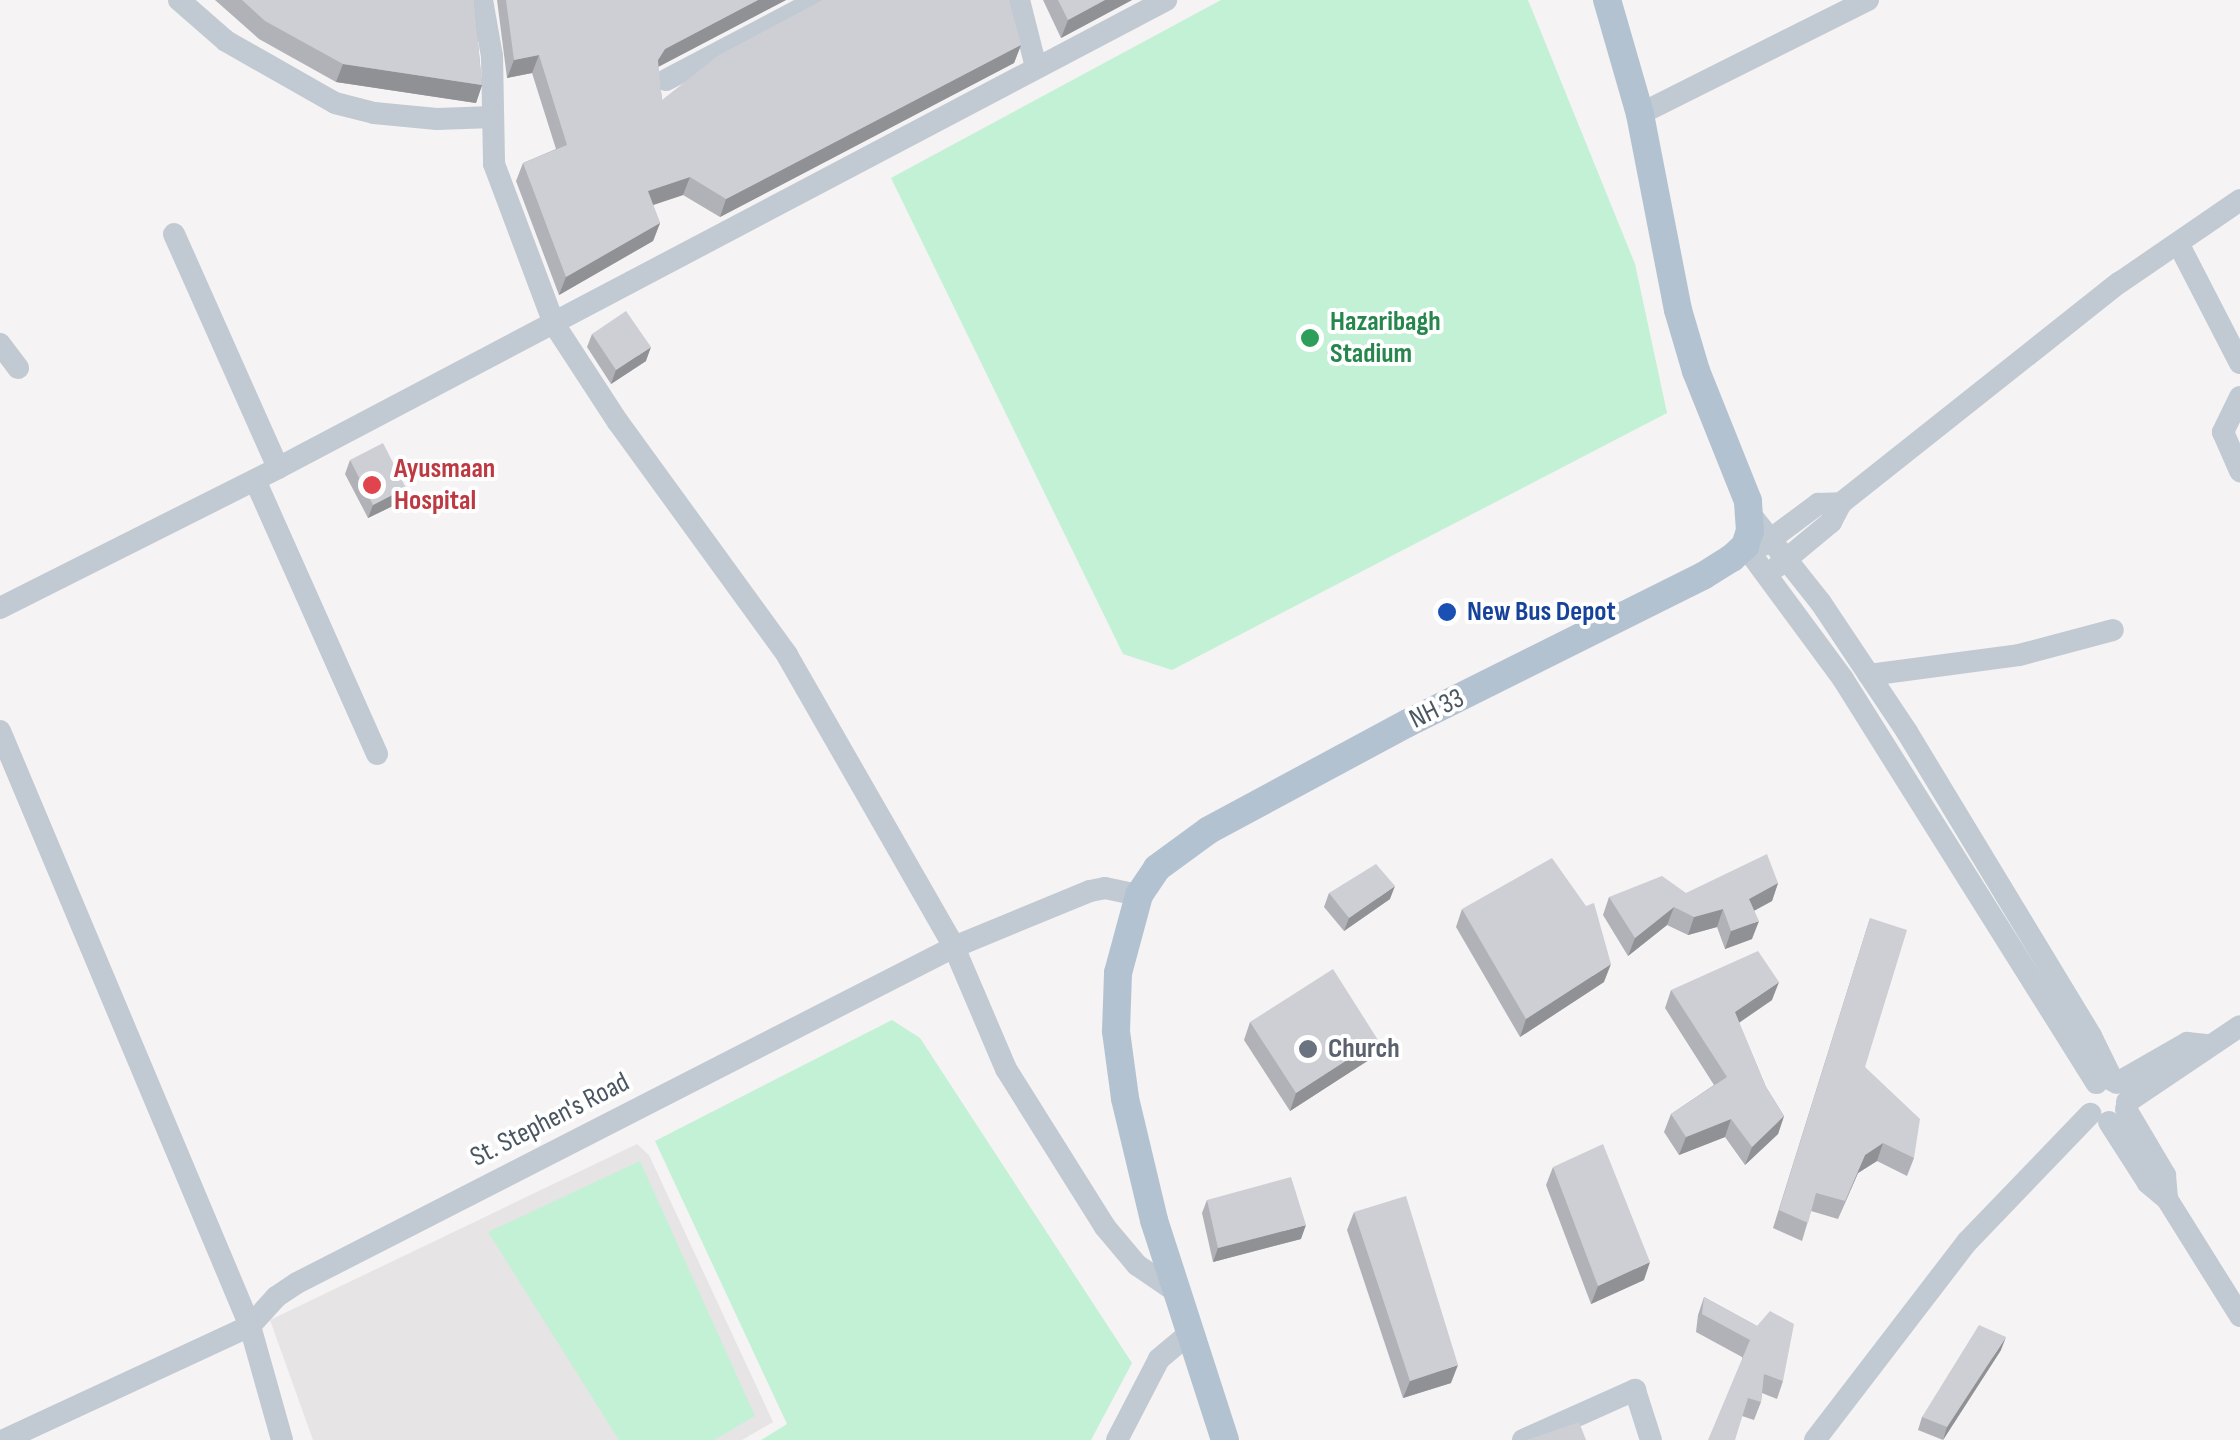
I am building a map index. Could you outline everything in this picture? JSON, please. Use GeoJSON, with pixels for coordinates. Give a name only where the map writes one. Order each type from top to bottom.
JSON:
{"type":"FeatureCollection","features":[{"type":"Feature","properties":{"kind":"main road"},"geometry":{"type":"LineString","coordinates":[[1606,0],[1640,114],[1678,310],[1696,371],[1752,515],[1748,550]]}},
{"type":"Feature","properties":{"kind":"main road","name":"NH 33"},"geometry":{"type":"LineString","coordinates":[[1226,1440],[1188,1334],[1138,1162],[1116,1032],[1118,973],[1139,895],[1158,868],[1178,851],[1250,806],[1748,550]]}},
{"type":"Feature","properties":{"kind":"street"},"geometry":{"type":"LineString","coordinates":[[179,0],[226,40],[335,102],[374,113],[437,119],[493,117]]}},
{"type":"Feature","properties":{"kind":"street"},"geometry":{"type":"LineString","coordinates":[[482,0],[492,56],[494,164],[554,324],[618,422],[787,654],[954,947],[1006,1068],[1104,1227],[1137,1265],[1175,1291]]}},
{"type":"Feature","properties":{"kind":"street"},"geometry":{"type":"LineString","coordinates":[[1020,0],[1036,68]]}},
{"type":"Feature","properties":{"kind":"street"},"geometry":{"type":"LineString","coordinates":[[0,608],[255,480],[1166,0]]}},
{"type":"Feature","properties":{"kind":"street"},"geometry":{"type":"LineString","coordinates":[[1640,114],[1868,0]]}},
{"type":"Feature","properties":{"kind":"street"},"geometry":{"type":"LineString","coordinates":[[666,80],[806,3]]}},
{"type":"Feature","properties":{"kind":"street"},"geometry":{"type":"LineString","coordinates":[[1766,575],[1830,522],[1841,502],[2118,283],[2240,200]]}},
{"type":"Feature","properties":{"kind":"street"},"geometry":{"type":"LineString","coordinates":[[174,234],[278,468]]}},
{"type":"Feature","properties":{"kind":"street"},"geometry":{"type":"LineString","coordinates":[[2178,243],[2240,363]]}},
{"type":"Feature","properties":{"kind":"street"},"geometry":{"type":"LineString","coordinates":[[0,344],[18,368]]}},
{"type":"Feature","properties":{"kind":"street"},"geometry":{"type":"LineString","coordinates":[[2240,397],[2223,427],[2240,470]]}},
{"type":"Feature","properties":{"kind":"street"},"geometry":{"type":"LineString","coordinates":[[255,480],[377,754]]}},
{"type":"Feature","properties":{"kind":"street"},"geometry":{"type":"LineString","coordinates":[[1841,502],[1818,504],[1772,538],[1748,550],[1844,679],[2111,1099]]}},
{"type":"Feature","properties":{"kind":"street"},"geometry":{"type":"LineString","coordinates":[[1752,515],[1788,558],[1869,675],[2092,1036],[2111,1099],[2148,1183],[2167,1199],[2240,1316]]}},
{"type":"Feature","properties":{"kind":"street"},"geometry":{"type":"LineString","coordinates":[[1869,675],[2018,655],[2113,630]]}},
{"type":"Feature","properties":{"kind":"street"},"geometry":{"type":"LineString","coordinates":[[0,730],[250,1326],[282,1440]]}},
{"type":"Feature","properties":{"kind":"street","name":"St. Stephen's Road"},"geometry":{"type":"LineString","coordinates":[[4,1440],[250,1326],[276,1296],[297,1283],[954,947],[1090,892],[1105,888],[1139,895]]}},
{"type":"Feature","properties":{"kind":"street"},"geometry":{"type":"LineString","coordinates":[[1815,1440],[1967,1242],[2111,1099],[2187,1043],[2206,1045],[2240,1026]]}},
{"type":"Feature","properties":{"kind":"street"},"geometry":{"type":"LineString","coordinates":[[1117,1440],[1159,1360],[1188,1334]]}},
{"type":"Feature","properties":{"kind":"street"},"geometry":{"type":"LineString","coordinates":[[1523,1440],[1635,1390],[1651,1440]]}},
{"type":"Feature","properties":{"kind":"shaded area"},"geometry":{"type":"Polygon","coordinates":[[[637,1144],[649,1155],[773,1422],[742,1440],[313,1440],[270,1320],[637,1144]]]}},
{"type":"Feature","properties":{"kind":"green space","name":"Hazaribagh Stadium"},"geometry":{"type":"Polygon","coordinates":[[[1221,0],[1528,0],[1635,264],[1667,413],[1172,670],[1123,654],[891,178],[1221,0]]]}},
{"type":"Feature","properties":{"kind":"green space"},"geometry":{"type":"Polygon","coordinates":[[[892,1020],[920,1038],[1132,1363],[1091,1440],[761,1440],[787,1424],[655,1141],[892,1020]]]}},
{"type":"Feature","properties":{"kind":"green space"},"geometry":{"type":"Polygon","coordinates":[[[640,1161],[755,1416],[714,1440],[619,1440],[488,1232],[640,1161]]]}},
{"type":"Feature","properties":{"kind":"building"},"geometry":{"type":"Polygon","coordinates":[[[242,0],[474,0],[482,85],[343,64],[265,21],[242,0]]]}},
{"type":"Feature","properties":{"kind":"building"},"geometry":{"type":"Polygon","coordinates":[[[506,0],[758,0],[665,49],[658,60],[662,100],[719,55],[823,0],[1009,0],[1021,45],[726,199],[690,177],[648,191],[660,223],[566,277],[523,163],[567,145],[539,55],[514,60],[506,0]]]}},
{"type":"Feature","properties":{"kind":"building"},"geometry":{"type":"Polygon","coordinates":[[[1058,0],[1105,0],[1068,20],[1058,0]]]}},
{"type":"Feature","properties":{"kind":"building"},"geometry":{"type":"Polygon","coordinates":[[[626,311],[651,347],[616,370],[592,334],[626,311]]]}},
{"type":"Feature","properties":{"kind":"building"},"geometry":{"type":"Polygon","coordinates":[[[383,443],[406,488],[373,505],[350,460],[383,443]]]}},
{"type":"Feature","properties":{"kind":"building"},"geometry":{"type":"Polygon","coordinates":[[[1767,854],[1778,883],[1749,899],[1759,921],[1731,931],[1723,909],[1694,917],[1674,907],[1635,938],[1609,897],[1662,876],[1686,893],[1767,854]]]}},
{"type":"Feature","properties":{"kind":"building"},"geometry":{"type":"Polygon","coordinates":[[[1552,858],[1586,906],[1594,903],[1611,964],[1526,1019],[1462,909],[1552,858]]]}},
{"type":"Feature","properties":{"kind":"building"},"geometry":{"type":"Polygon","coordinates":[[[1376,864],[1395,886],[1349,918],[1329,893],[1376,864]]]}},
{"type":"Feature","properties":{"kind":"building"},"geometry":{"type":"Polygon","coordinates":[[[1870,918],[1907,930],[1865,1067],[1920,1119],[1914,1158],[1883,1143],[1865,1155],[1845,1201],[1816,1193],[1808,1223],[1779,1210],[1870,918]]]}},
{"type":"Feature","properties":{"kind":"building"},"geometry":{"type":"Polygon","coordinates":[[[1758,951],[1779,982],[1735,1012],[1766,1087],[1784,1116],[1752,1147],[1731,1119],[1686,1137],[1671,1114],[1727,1077],[1671,990],[1758,951]]]}},
{"type":"Feature","properties":{"kind":"building","name":"Church"},"geometry":{"type":"Polygon","coordinates":[[[1333,969],[1378,1040],[1296,1093],[1250,1022],[1333,969]]]}},
{"type":"Feature","properties":{"kind":"building"},"geometry":{"type":"Polygon","coordinates":[[[1603,1144],[1650,1262],[1598,1286],[1553,1167],[1603,1144]]]}},
{"type":"Feature","properties":{"kind":"building"},"geometry":{"type":"Polygon","coordinates":[[[1291,1177],[1306,1225],[1218,1248],[1207,1200],[1291,1177]]]}},
{"type":"Feature","properties":{"kind":"building"},"geometry":{"type":"Polygon","coordinates":[[[1406,1196],[1458,1365],[1410,1381],[1354,1212],[1406,1196]]]}},
{"type":"Feature","properties":{"kind":"building"},"geometry":{"type":"Polygon","coordinates":[[[1704,1297],[1757,1326],[1770,1311],[1794,1324],[1783,1381],[1764,1374],[1761,1402],[1748,1398],[1735,1440],[1708,1440],[1750,1340],[1702,1314],[1704,1297]]]}},
{"type":"Feature","properties":{"kind":"building"},"geometry":{"type":"Polygon","coordinates":[[[1979,1325],[2006,1337],[1947,1427],[1922,1417],[1979,1325]]]}},
{"type":"Feature","properties":{"kind":"building"},"geometry":{"type":"Polygon","coordinates":[[[1579,1422],[1586,1440],[1527,1440],[1579,1422]]]}},
{"type":"Feature","properties":{"kind":"place","name":"Hazaribagh Stadium"},"geometry":{"type":"Point","coordinates":[1310,338]}},
{"type":"Feature","properties":{"kind":"place","name":"Ayusmaan Hospital"},"geometry":{"type":"Point","coordinates":[372,485]}},
{"type":"Feature","properties":{"kind":"place","name":"New Bus Depot"},"geometry":{"type":"Point","coordinates":[1447,612]}},
{"type":"Feature","properties":{"kind":"place","name":"Church"},"geometry":{"type":"Point","coordinates":[1308,1049]}}]}
